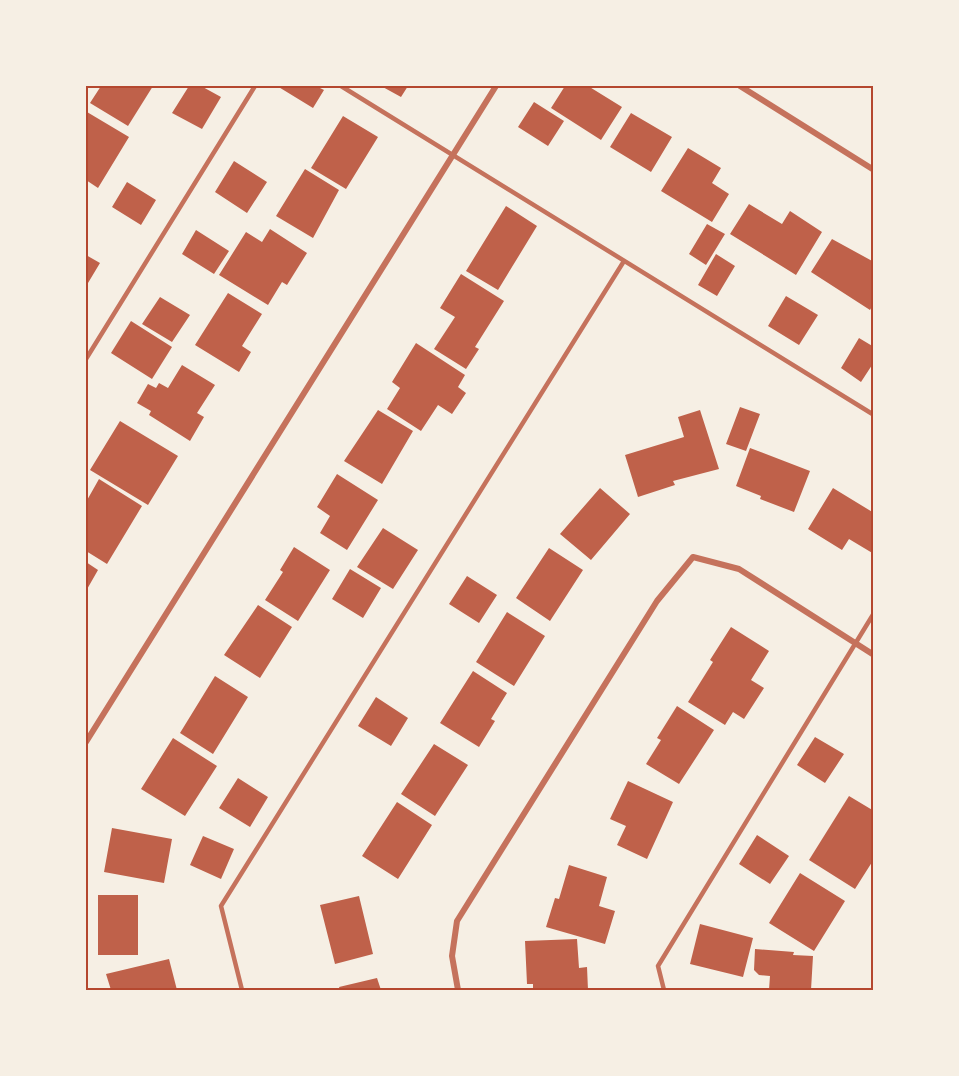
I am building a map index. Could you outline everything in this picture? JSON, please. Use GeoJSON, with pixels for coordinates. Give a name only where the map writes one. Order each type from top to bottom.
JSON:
{"type":"FeatureCollection","features":[{"type":"Feature","properties":{"kind":"street"},"geometry":{"type":"LineString","coordinates":[[86,742],[496,86]]}},
{"type":"Feature","properties":{"kind":"street"},"geometry":{"type":"LineString","coordinates":[[740,86],[873,170]]}},
{"type":"Feature","properties":{"kind":"street"},"geometry":{"type":"LineString","coordinates":[[458,990],[452,956],[458,921],[657,601],[693,556],[739,569],[873,655]]}},
{"type":"Feature","properties":{"kind":"lane"},"geometry":{"type":"LineString","coordinates":[[86,359],[255,86]]}},
{"type":"Feature","properties":{"kind":"lane"},"geometry":{"type":"LineString","coordinates":[[341,86],[873,415]]}},
{"type":"Feature","properties":{"kind":"lane"},"geometry":{"type":"LineString","coordinates":[[242,990],[221,906],[624,261]]}},
{"type":"Feature","properties":{"kind":"lane"},"geometry":{"type":"LineString","coordinates":[[664,990],[658,966],[873,613]]}},
{"type":"Feature","properties":{"kind":"building"},"geometry":{"type":"Polygon","coordinates":[[[101,86],[153,86],[128,126],[90,103],[101,86]]]}},
{"type":"Feature","properties":{"kind":"building"},"geometry":{"type":"Polygon","coordinates":[[[189,86],[201,86],[221,97],[202,129],[172,113],[189,86]]]}},
{"type":"Feature","properties":{"kind":"building"},"geometry":{"type":"Polygon","coordinates":[[[277,86],[316,86],[324,90],[313,108],[277,86]]]}},
{"type":"Feature","properties":{"kind":"building"},"geometry":{"type":"Polygon","coordinates":[[[381,86],[408,86],[401,97],[381,86]]]}},
{"type":"Feature","properties":{"kind":"building"},"geometry":{"type":"Polygon","coordinates":[[[565,86],[588,86],[622,107],[601,140],[551,108],[565,86]]]}},
{"type":"Feature","properties":{"kind":"building"},"geometry":{"type":"Polygon","coordinates":[[[534,102],[564,121],[548,146],[518,127],[534,102]]]}},
{"type":"Feature","properties":{"kind":"building"},"geometry":{"type":"Polygon","coordinates":[[[87,112],[129,137],[98,188],[86,180],[87,112]]]}},
{"type":"Feature","properties":{"kind":"building"},"geometry":{"type":"Polygon","coordinates":[[[631,113],[672,137],[651,172],[610,147],[631,113]]]}},
{"type":"Feature","properties":{"kind":"building"},"geometry":{"type":"Polygon","coordinates":[[[343,116],[378,137],[346,189],[311,168],[343,116]]]}},
{"type":"Feature","properties":{"kind":"building"},"geometry":{"type":"Polygon","coordinates":[[[688,148],[721,168],[712,183],[729,194],[712,222],[661,191],[688,148]]]}},
{"type":"Feature","properties":{"kind":"building"},"geometry":{"type":"Polygon","coordinates":[[[234,161],[267,182],[247,213],[215,192],[234,161]]]}},
{"type":"Feature","properties":{"kind":"building"},"geometry":{"type":"Polygon","coordinates":[[[305,169],[339,190],[313,238],[276,216],[305,169]]]}},
{"type":"Feature","properties":{"kind":"building"},"geometry":{"type":"Polygon","coordinates":[[[127,182],[156,200],[141,225],[112,207],[127,182]]]}},
{"type":"Feature","properties":{"kind":"building"},"geometry":{"type":"Polygon","coordinates":[[[749,204],[782,224],[790,211],[822,232],[796,275],[730,234],[749,204]]]}},
{"type":"Feature","properties":{"kind":"building"},"geometry":{"type":"Polygon","coordinates":[[[506,206],[537,226],[498,290],[466,271],[506,206]]]}},
{"type":"Feature","properties":{"kind":"building"},"geometry":{"type":"Polygon","coordinates":[[[707,224],[725,234],[706,265],[689,254],[707,224]]]}},
{"type":"Feature","properties":{"kind":"building"},"geometry":{"type":"Polygon","coordinates":[[[270,229],[307,253],[287,285],[282,282],[268,305],[219,275],[246,232],[262,242],[270,229]]]}},
{"type":"Feature","properties":{"kind":"building"},"geometry":{"type":"Polygon","coordinates":[[[196,230],[229,251],[214,274],[182,254],[196,230]]]}},
{"type":"Feature","properties":{"kind":"building"},"geometry":{"type":"Polygon","coordinates":[[[832,239],[874,262],[874,303],[870,310],[811,272],[832,239]]]}},
{"type":"Feature","properties":{"kind":"building"},"geometry":{"type":"Polygon","coordinates":[[[716,254],[735,266],[717,296],[698,285],[716,254]]]}},
{"type":"Feature","properties":{"kind":"building"},"geometry":{"type":"Polygon","coordinates":[[[86,255],[100,263],[88,283],[86,281],[86,255]]]}},
{"type":"Feature","properties":{"kind":"building"},"geometry":{"type":"Polygon","coordinates":[[[461,274],[504,301],[475,347],[479,349],[466,369],[434,349],[455,317],[440,308],[461,274]]]}},
{"type":"Feature","properties":{"kind":"building"},"geometry":{"type":"Polygon","coordinates":[[[228,293],[262,314],[242,346],[251,352],[239,372],[195,345],[228,293]]]}},
{"type":"Feature","properties":{"kind":"building"},"geometry":{"type":"Polygon","coordinates":[[[786,296],[818,315],[799,345],[768,326],[786,296]]]}},
{"type":"Feature","properties":{"kind":"building"},"geometry":{"type":"Polygon","coordinates":[[[160,297],[190,315],[172,342],[142,324],[160,297]]]}},
{"type":"Feature","properties":{"kind":"building"},"geometry":{"type":"Polygon","coordinates":[[[131,321],[172,347],[152,379],[111,353],[131,321]]]}},
{"type":"Feature","properties":{"kind":"building"},"geometry":{"type":"Polygon","coordinates":[[[859,338],[874,347],[874,362],[861,382],[841,368],[859,338]]]}},
{"type":"Feature","properties":{"kind":"building"},"geometry":{"type":"Polygon","coordinates":[[[416,343],[465,375],[458,387],[466,393],[452,414],[438,405],[421,431],[387,409],[400,388],[392,382],[416,343]]]}},
{"type":"Feature","properties":{"kind":"building"},"geometry":{"type":"Polygon","coordinates":[[[182,365],[215,385],[197,413],[204,417],[190,441],[149,415],[151,411],[137,403],[148,384],[156,388],[159,383],[168,388],[182,365]]]}},
{"type":"Feature","properties":{"kind":"building"},"geometry":{"type":"Polygon","coordinates":[[[740,407],[760,414],[746,451],[726,444],[740,407]]]}},
{"type":"Feature","properties":{"kind":"building"},"geometry":{"type":"Polygon","coordinates":[[[378,410],[413,431],[382,484],[344,461],[378,410]]]}},
{"type":"Feature","properties":{"kind":"building"},"geometry":{"type":"Polygon","coordinates":[[[700,410],[719,469],[673,481],[675,485],[638,497],[625,455],[684,437],[678,417],[700,410]]]}},
{"type":"Feature","properties":{"kind":"building"},"geometry":{"type":"Polygon","coordinates":[[[120,421],[178,456],[148,505],[90,470],[120,421]]]}},
{"type":"Feature","properties":{"kind":"building"},"geometry":{"type":"Polygon","coordinates":[[[750,448],[810,471],[794,512],[760,499],[761,496],[736,486],[750,448]]]}},
{"type":"Feature","properties":{"kind":"building"},"geometry":{"type":"Polygon","coordinates":[[[337,474],[378,500],[347,550],[320,533],[330,516],[317,507],[337,474]]]}},
{"type":"Feature","properties":{"kind":"building"},"geometry":{"type":"Polygon","coordinates":[[[99,479],[142,506],[107,564],[86,551],[86,502],[99,479]]]}},
{"type":"Feature","properties":{"kind":"building"},"geometry":{"type":"Polygon","coordinates":[[[600,488],[630,514],[591,560],[560,534],[600,488]]]}},
{"type":"Feature","properties":{"kind":"building"},"geometry":{"type":"Polygon","coordinates":[[[833,488],[874,513],[874,554],[849,539],[842,550],[808,529],[833,488]]]}},
{"type":"Feature","properties":{"kind":"building"},"geometry":{"type":"Polygon","coordinates":[[[383,528],[418,550],[393,589],[357,567],[383,528]]]}},
{"type":"Feature","properties":{"kind":"building"},"geometry":{"type":"Polygon","coordinates":[[[294,547],[330,570],[298,621],[265,600],[283,572],[280,570],[294,547]]]}},
{"type":"Feature","properties":{"kind":"building"},"geometry":{"type":"Polygon","coordinates":[[[549,548],[583,570],[550,621],[516,598],[549,548]]]}},
{"type":"Feature","properties":{"kind":"building"},"geometry":{"type":"Polygon","coordinates":[[[86,562],[98,570],[86,591],[86,562]]]}},
{"type":"Feature","properties":{"kind":"building"},"geometry":{"type":"Polygon","coordinates":[[[350,569],[381,588],[363,618],[332,599],[350,569]]]}},
{"type":"Feature","properties":{"kind":"building"},"geometry":{"type":"Polygon","coordinates":[[[467,576],[497,595],[479,623],[449,604],[467,576]]]}},
{"type":"Feature","properties":{"kind":"building"},"geometry":{"type":"Polygon","coordinates":[[[258,605],[292,627],[260,678],[224,655],[258,605]]]}},
{"type":"Feature","properties":{"kind":"building"},"geometry":{"type":"Polygon","coordinates":[[[507,612],[545,636],[514,686],[476,662],[507,612]]]}},
{"type":"Feature","properties":{"kind":"building"},"geometry":{"type":"Polygon","coordinates":[[[731,627],[769,651],[751,680],[764,688],[744,719],[733,712],[725,725],[688,702],[713,662],[710,660],[731,627]]]}},
{"type":"Feature","properties":{"kind":"building"},"geometry":{"type":"Polygon","coordinates":[[[473,671],[507,693],[491,719],[495,721],[479,747],[440,723],[473,671]]]}},
{"type":"Feature","properties":{"kind":"building"},"geometry":{"type":"Polygon","coordinates":[[[215,676],[248,697],[213,754],[180,733],[215,676]]]}},
{"type":"Feature","properties":{"kind":"building"},"geometry":{"type":"Polygon","coordinates":[[[376,697],[408,718],[391,746],[358,726],[376,697]]]}},
{"type":"Feature","properties":{"kind":"building"},"geometry":{"type":"Polygon","coordinates":[[[677,706],[714,730],[679,784],[646,764],[661,740],[657,738],[677,706]]]}},
{"type":"Feature","properties":{"kind":"building"},"geometry":{"type":"Polygon","coordinates":[[[815,737],[844,754],[825,783],[797,765],[815,737]]]}},
{"type":"Feature","properties":{"kind":"building"},"geometry":{"type":"Polygon","coordinates":[[[173,738],[217,766],[185,816],[141,789],[173,738]]]}},
{"type":"Feature","properties":{"kind":"building"},"geometry":{"type":"Polygon","coordinates":[[[434,744],[468,765],[435,816],[401,794],[434,744]]]}},
{"type":"Feature","properties":{"kind":"building"},"geometry":{"type":"Polygon","coordinates":[[[238,778],[268,797],[250,827],[219,808],[238,778]]]}},
{"type":"Feature","properties":{"kind":"building"},"geometry":{"type":"Polygon","coordinates":[[[628,781],[673,802],[647,859],[617,845],[626,826],[610,819],[628,781]]]}},
{"type":"Feature","properties":{"kind":"building"},"geometry":{"type":"Polygon","coordinates":[[[849,796],[874,811],[874,859],[855,889],[809,860],[849,796]]]}},
{"type":"Feature","properties":{"kind":"building"},"geometry":{"type":"Polygon","coordinates":[[[397,802],[432,825],[398,879],[362,856],[397,802]]]}},
{"type":"Feature","properties":{"kind":"building"},"geometry":{"type":"Polygon","coordinates":[[[112,828],[172,839],[164,883],[104,872],[112,828]]]}},
{"type":"Feature","properties":{"kind":"building"},"geometry":{"type":"Polygon","coordinates":[[[757,835],[789,856],[770,884],[739,864],[757,835]]]}},
{"type":"Feature","properties":{"kind":"building"},"geometry":{"type":"Polygon","coordinates":[[[203,836],[234,849],[221,879],[190,865],[203,836]]]}},
{"type":"Feature","properties":{"kind":"building"},"geometry":{"type":"Polygon","coordinates":[[[569,865],[607,877],[599,906],[615,911],[605,944],[546,927],[555,898],[559,899],[569,865]]]}},
{"type":"Feature","properties":{"kind":"building"},"geometry":{"type":"Polygon","coordinates":[[[800,873],[845,901],[814,951],[769,923],[800,873]]]}},
{"type":"Feature","properties":{"kind":"building"},"geometry":{"type":"Polygon","coordinates":[[[98,895],[138,895],[138,955],[98,955],[98,895]]]}},
{"type":"Feature","properties":{"kind":"building"},"geometry":{"type":"Polygon","coordinates":[[[359,896],[373,954],[335,964],[320,905],[359,896]]]}},
{"type":"Feature","properties":{"kind":"building"},"geometry":{"type":"Polygon","coordinates":[[[700,924],[753,938],[743,977],[690,964],[700,924]]]}},
{"type":"Feature","properties":{"kind":"building"},"geometry":{"type":"Polygon","coordinates":[[[577,939],[579,968],[587,967],[588,990],[533,990],[533,984],[527,984],[525,941],[577,939]]]}},
{"type":"Feature","properties":{"kind":"building"},"geometry":{"type":"Polygon","coordinates":[[[755,949],[813,956],[811,990],[769,990],[770,976],[759,975],[754,970],[755,949]]]}},
{"type":"Feature","properties":{"kind":"building"},"geometry":{"type":"Polygon","coordinates":[[[169,959],[177,990],[111,990],[106,974],[169,959]]]}},
{"type":"Feature","properties":{"kind":"building"},"geometry":{"type":"Polygon","coordinates":[[[377,978],[381,990],[340,990],[339,987],[377,978]]]}}]}
